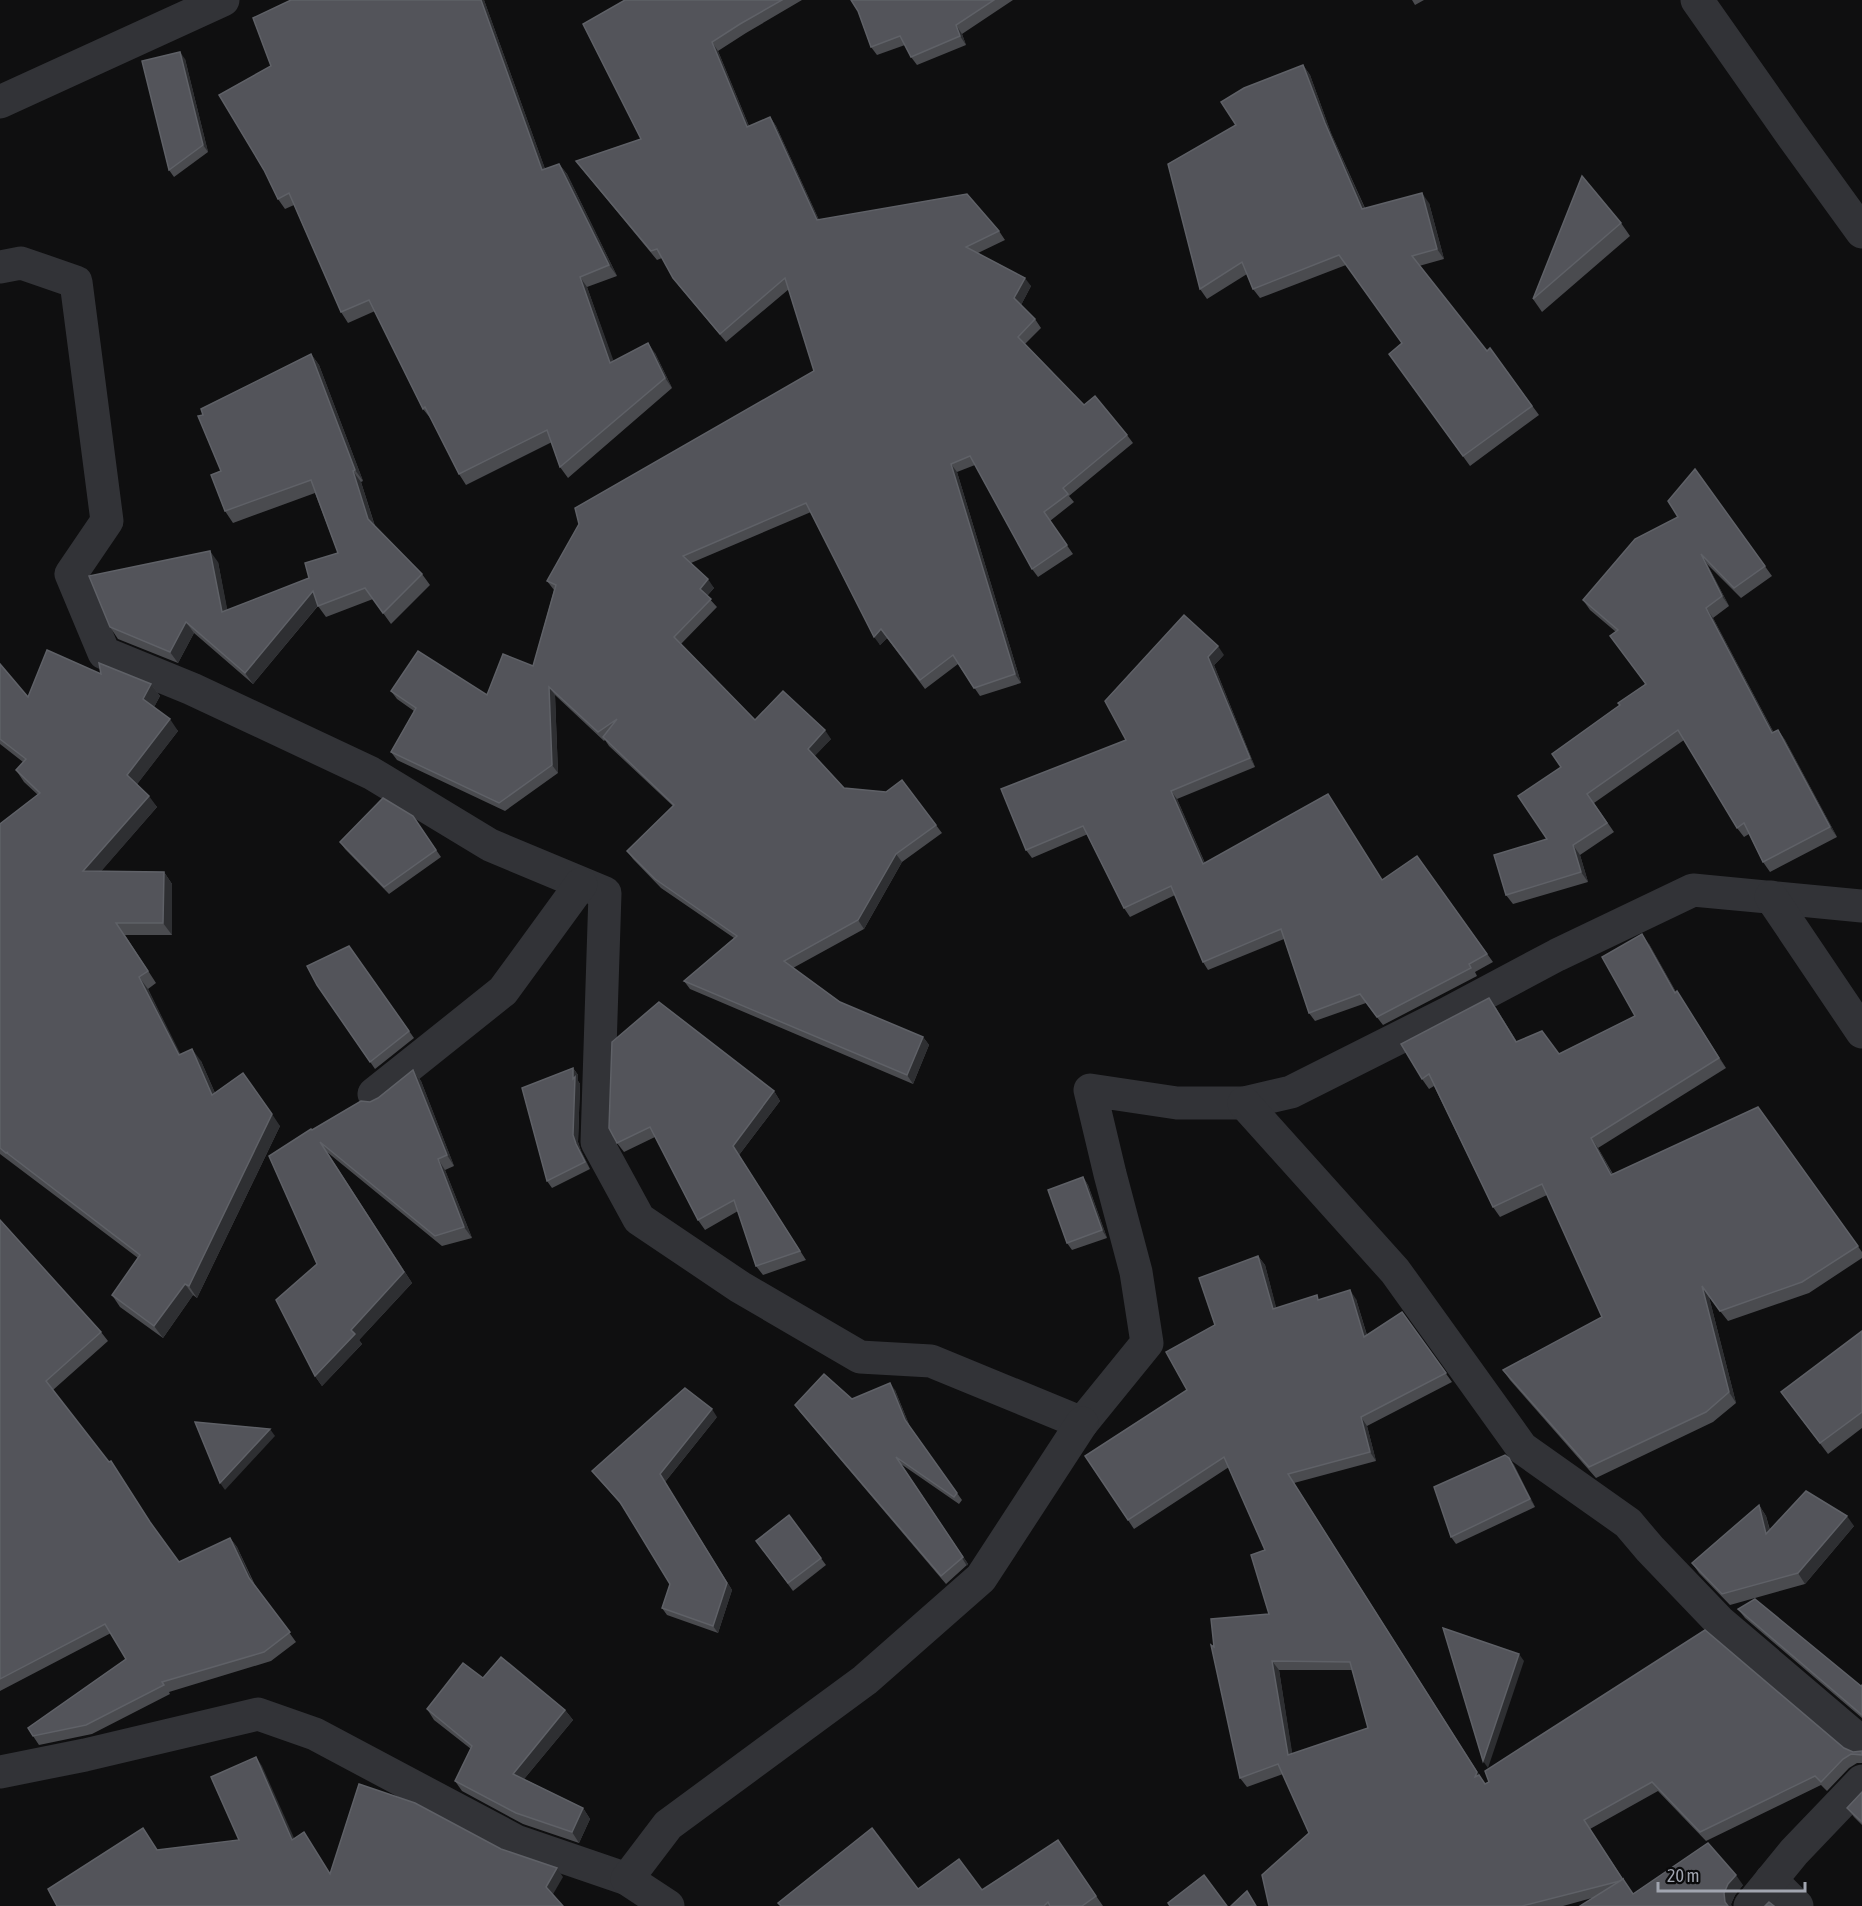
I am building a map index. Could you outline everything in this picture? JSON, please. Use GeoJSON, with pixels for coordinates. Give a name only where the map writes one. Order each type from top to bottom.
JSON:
{"type":"FeatureCollection","features":[{"type":"Feature","properties":{"kind":"street"},"geometry":{"type":"LineString","coordinates":[[0,102],[223,0]]}},
{"type":"Feature","properties":{"kind":"street"},"geometry":{"type":"LineString","coordinates":[[1697,0],[1862,232]]}},
{"type":"Feature","properties":{"kind":"street"},"geometry":{"type":"LineString","coordinates":[[0,267],[21,263],[76,282],[107,521],[72,574],[104,653],[192,689],[371,773],[490,845],[604,893],[597,1142],[639,1219],[740,1287],[860,1357],[931,1361],[1082,1423]]}},
{"type":"Feature","properties":{"kind":"street"},"geometry":{"type":"LineString","coordinates":[[374,1094],[503,991],[581,884]]}},
{"type":"Feature","properties":{"kind":"street"},"geometry":{"type":"LineString","coordinates":[[627,1879],[668,1824],[865,1680],[981,1578],[1082,1423],[1147,1343],[1136,1272],[1090,1090],[1177,1103],[1244,1103],[1291,1092],[1557,955],[1693,890],[1862,906]]}},
{"type":"Feature","properties":{"kind":"street"},"geometry":{"type":"LineString","coordinates":[[1771,897],[1862,1032]]}},
{"type":"Feature","properties":{"kind":"street"},"geometry":{"type":"LineString","coordinates":[[1244,1103],[1395,1270],[1522,1448],[1628,1523],[1650,1550],[1719,1621],[1862,1743]]}},
{"type":"Feature","properties":{"kind":"street"},"geometry":{"type":"LineString","coordinates":[[0,1772],[86,1755],[258,1714],[315,1734],[516,1842],[627,1879],[668,1906]]}},
{"type":"Feature","properties":{"kind":"street"},"geometry":{"type":"LineString","coordinates":[[1750,1906],[1794,1852],[1862,1781]]}},
{"type":"Feature","properties":{"kind":"street"},"geometry":{"type":"LineString","coordinates":[[1771,1880],[1797,1906]]}},
{"type":"Feature","properties":{"kind":"building"},"geometry":{"type":"Polygon","coordinates":[[[291,0],[481,0],[542,170],[559,164],[609,265],[580,277],[610,363],[648,343],[665,378],[560,467],[547,430],[459,474],[425,407],[423,409],[369,300],[341,312],[289,193],[278,199],[264,170],[219,95],[271,66],[253,18],[291,0]]]}},
{"type":"Feature","properties":{"kind":"building"},"geometry":{"type":"Polygon","coordinates":[[[625,0],[782,0],[712,42],[747,127],[770,117],[817,220],[967,194],[999,231],[966,247],[1025,278],[1014,298],[1035,319],[1018,337],[1084,405],[1095,396],[1127,435],[1063,488],[1068,494],[1044,512],[1067,545],[1032,569],[970,456],[951,464],[1015,674],[974,688],[953,655],[920,680],[881,629],[874,637],[806,503],[683,556],[708,579],[700,589],[711,599],[674,637],[755,720],[783,691],[825,730],[808,749],[844,788],[886,792],[902,780],[936,825],[896,854],[858,920],[784,961],[840,1002],[923,1037],[907,1075],[684,981],[737,936],[655,879],[627,851],[674,805],[603,737],[617,719],[598,732],[549,687],[552,765],[499,803],[391,752],[416,708],[391,691],[418,651],[487,695],[503,654],[533,666],[556,585],[547,581],[579,524],[575,508],[814,371],[785,278],[720,334],[673,278],[657,249],[651,251],[576,161],[641,139],[583,24],[625,0]]]}},
{"type":"Feature","properties":{"kind":"building"},"geometry":{"type":"Polygon","coordinates":[[[851,0],[994,0],[956,25],[960,36],[911,57],[900,36],[871,47],[858,11],[851,0]]]}},
{"type":"Feature","properties":{"kind":"building"},"geometry":{"type":"Polygon","coordinates":[[[180,52],[203,145],[169,170],[142,61],[180,52]]]}},
{"type":"Feature","properties":{"kind":"building"},"geometry":{"type":"Polygon","coordinates":[[[1303,65],[1362,209],[1422,193],[1437,249],[1412,256],[1487,351],[1490,348],[1532,406],[1463,456],[1389,354],[1402,343],[1339,255],[1253,289],[1242,262],[1200,289],[1168,164],[1236,125],[1221,102],[1244,88],[1303,65]]]}},
{"type":"Feature","properties":{"kind":"building"},"geometry":{"type":"Polygon","coordinates":[[[1582,176],[1621,223],[1533,299],[1582,176]]]}},
{"type":"Feature","properties":{"kind":"building"},"geometry":{"type":"Polygon","coordinates":[[[311,354],[355,470],[353,471],[368,519],[422,574],[383,613],[365,588],[318,606],[313,591],[245,673],[186,622],[170,652],[110,627],[89,576],[210,551],[222,612],[309,578],[305,563],[338,553],[311,480],[225,511],[211,475],[221,471],[198,416],[203,415],[201,409],[311,354]]]}},
{"type":"Feature","properties":{"kind":"building"},"geometry":{"type":"Polygon","coordinates":[[[1695,469],[1765,566],[1734,588],[1701,554],[1722,596],[1706,608],[1772,733],[1778,730],[1830,827],[1763,862],[1744,823],[1737,828],[1678,730],[1587,794],[1607,823],[1573,845],[1581,872],[1506,895],[1494,855],[1547,839],[1518,796],[1561,767],[1552,754],[1646,684],[1610,636],[1618,630],[1583,600],[1635,539],[1678,517],[1668,501],[1695,469]]]}},
{"type":"Feature","properties":{"kind":"building"},"geometry":{"type":"Polygon","coordinates":[[[1184,615],[1218,646],[1208,657],[1250,758],[1171,791],[1203,864],[1328,794],[1382,880],[1417,856],[1487,954],[1469,964],[1471,968],[1377,1017],[1360,994],[1309,1013],[1281,929],[1203,962],[1171,886],[1124,908],[1083,826],[1026,850],[1001,789],[1126,740],[1105,701],[1184,615]]]}},
{"type":"Feature","properties":{"kind":"building"},"geometry":{"type":"Polygon","coordinates":[[[47,650],[101,674],[99,663],[151,684],[143,699],[170,719],[127,775],[149,796],[83,871],[164,872],[163,923],[116,923],[148,971],[139,977],[179,1055],[192,1049],[212,1095],[243,1073],[272,1114],[189,1286],[185,1284],[154,1326],[112,1295],[140,1255],[0,1148],[0,824],[40,793],[16,770],[26,759],[0,739],[0,664],[28,697],[47,650]]]}},
{"type":"Feature","properties":{"kind":"building"},"geometry":{"type":"Polygon","coordinates":[[[383,798],[413,816],[436,850],[384,887],[340,842],[383,798]]]}},
{"type":"Feature","properties":{"kind":"building"},"geometry":{"type":"Polygon","coordinates":[[[1642,934],[1675,993],[1677,991],[1719,1058],[1591,1138],[1611,1175],[1758,1107],[1858,1246],[1802,1282],[1720,1311],[1702,1286],[1729,1392],[1706,1412],[1589,1467],[1503,1370],[1602,1317],[1542,1184],[1493,1207],[1429,1074],[1422,1079],[1401,1044],[1489,998],[1516,1042],[1542,1031],[1559,1054],[1635,1016],[1602,957],[1642,934]]]}},
{"type":"Feature","properties":{"kind":"building"},"geometry":{"type":"Polygon","coordinates":[[[349,946],[409,1031],[370,1062],[317,985],[307,966],[349,946]]]}},
{"type":"Feature","properties":{"kind":"building"},"geometry":{"type":"Polygon","coordinates":[[[659,1002],[774,1091],[733,1146],[800,1251],[756,1266],[734,1200],[698,1220],[650,1127],[617,1143],[609,1128],[612,1042],[659,1002]]]}},
{"type":"Feature","properties":{"kind":"building"},"geometry":{"type":"Polygon","coordinates":[[[573,1068],[573,1079],[575,1077],[573,1135],[585,1162],[547,1181],[522,1088],[573,1068]]]}},
{"type":"Feature","properties":{"kind":"building"},"geometry":{"type":"Polygon","coordinates":[[[413,1070],[447,1155],[438,1159],[464,1227],[435,1236],[320,1142],[404,1272],[351,1330],[355,1334],[315,1376],[276,1300],[317,1264],[269,1156],[361,1101],[370,1102],[378,1098],[413,1070]]]}},
{"type":"Feature","properties":{"kind":"building"},"geometry":{"type":"Polygon","coordinates":[[[1083,1177],[1102,1230],[1067,1243],[1048,1190],[1083,1177]]]}},
{"type":"Feature","properties":{"kind":"building"},"geometry":{"type":"Polygon","coordinates":[[[0,1220],[101,1332],[46,1381],[109,1462],[111,1461],[179,1562],[230,1538],[249,1578],[290,1632],[264,1652],[162,1682],[164,1685],[86,1725],[33,1736],[28,1728],[126,1659],[105,1624],[0,1679],[0,1220]]]}},
{"type":"Feature","properties":{"kind":"building"},"geometry":{"type":"Polygon","coordinates":[[[1258,1256],[1273,1309],[1317,1295],[1318,1300],[1350,1290],[1364,1337],[1402,1312],[1446,1373],[1361,1417],[1370,1452],[1288,1474],[1477,1772],[1475,1777],[1479,1775],[1485,1784],[1489,1782],[1485,1771],[1705,1630],[1844,1748],[1853,1752],[1862,1751],[1862,1755],[1851,1754],[1843,1759],[1821,1782],[1815,1776],[1700,1832],[1652,1782],[1584,1820],[1623,1879],[1522,1906],[1269,1906],[1262,1875],[1309,1833],[1278,1764],[1240,1778],[1211,1645],[1214,1647],[1211,1619],[1269,1614],[1251,1555],[1265,1550],[1224,1457],[1128,1520],[1085,1456],[1187,1390],[1166,1352],[1215,1325],[1199,1278],[1258,1256]],[[1272,1661],[1288,1755],[1368,1728],[1350,1662],[1272,1661]]]}},
{"type":"Feature","properties":{"kind":"building"},"geometry":{"type":"Polygon","coordinates":[[[1862,1331],[1862,1412],[1820,1443],[1781,1392],[1862,1331]]]}},
{"type":"Feature","properties":{"kind":"building"},"geometry":{"type":"Polygon","coordinates":[[[824,1374],[852,1399],[890,1383],[905,1420],[957,1493],[954,1497],[896,1457],[963,1557],[941,1576],[795,1405],[824,1374]]]}},
{"type":"Feature","properties":{"kind":"building"},"geometry":{"type":"Polygon","coordinates":[[[685,1388],[712,1409],[660,1474],[727,1583],[713,1626],[662,1608],[670,1584],[620,1502],[592,1471],[685,1388]]]}},
{"type":"Feature","properties":{"kind":"building"},"geometry":{"type":"Polygon","coordinates":[[[195,1422],[270,1429],[220,1483],[195,1422]]]}},
{"type":"Feature","properties":{"kind":"building"},"geometry":{"type":"Polygon","coordinates":[[[1505,1455],[1509,1458],[1530,1499],[1451,1537],[1434,1487],[1505,1455]]]}},
{"type":"Feature","properties":{"kind":"building"},"geometry":{"type":"Polygon","coordinates":[[[1806,1491],[1847,1516],[1798,1573],[1722,1594],[1692,1563],[1759,1505],[1766,1534],[1806,1491]]]}},
{"type":"Feature","properties":{"kind":"building"},"geometry":{"type":"Polygon","coordinates":[[[789,1515],[821,1558],[788,1583],[756,1541],[789,1515]]]}},
{"type":"Feature","properties":{"kind":"building"},"geometry":{"type":"Polygon","coordinates":[[[1755,1599],[1862,1685],[1862,1715],[1738,1609],[1755,1599]]]}},
{"type":"Feature","properties":{"kind":"building"},"geometry":{"type":"Polygon","coordinates":[[[1443,1628],[1519,1654],[1483,1761],[1443,1628]]]}},
{"type":"Feature","properties":{"kind":"building"},"geometry":{"type":"Polygon","coordinates":[[[501,1657],[565,1710],[513,1774],[583,1808],[572,1832],[516,1813],[455,1781],[472,1746],[427,1709],[463,1663],[483,1678],[501,1657]]]}},
{"type":"Feature","properties":{"kind":"building"},"geometry":{"type":"Polygon","coordinates":[[[256,1757],[292,1840],[304,1832],[330,1874],[359,1784],[415,1803],[501,1849],[557,1868],[546,1887],[563,1906],[57,1906],[48,1889],[143,1828],[157,1850],[239,1840],[211,1777],[256,1757]]]}},
{"type":"Feature","properties":{"kind":"building"},"geometry":{"type":"Polygon","coordinates":[[[1862,1792],[1862,1822],[1847,1808],[1862,1792]]]}},
{"type":"Feature","properties":{"kind":"building"},"geometry":{"type":"Polygon","coordinates":[[[872,1828],[918,1889],[959,1859],[982,1890],[1058,1840],[1096,1896],[1082,1906],[1050,1906],[1048,1902],[1044,1906],[781,1906],[778,1903],[872,1828]]]}},
{"type":"Feature","properties":{"kind":"building"},"geometry":{"type":"Polygon","coordinates":[[[1708,1843],[1736,1875],[1724,1893],[1728,1906],[1580,1906],[1623,1879],[1633,1894],[1708,1843]]]}},
{"type":"Feature","properties":{"kind":"building"},"geometry":{"type":"Polygon","coordinates":[[[1204,1875],[1227,1906],[1170,1906],[1168,1903],[1204,1875]]]}},
{"type":"Feature","properties":{"kind":"building"},"geometry":{"type":"Polygon","coordinates":[[[1247,1891],[1256,1906],[1231,1906],[1247,1891]]]}}]}
